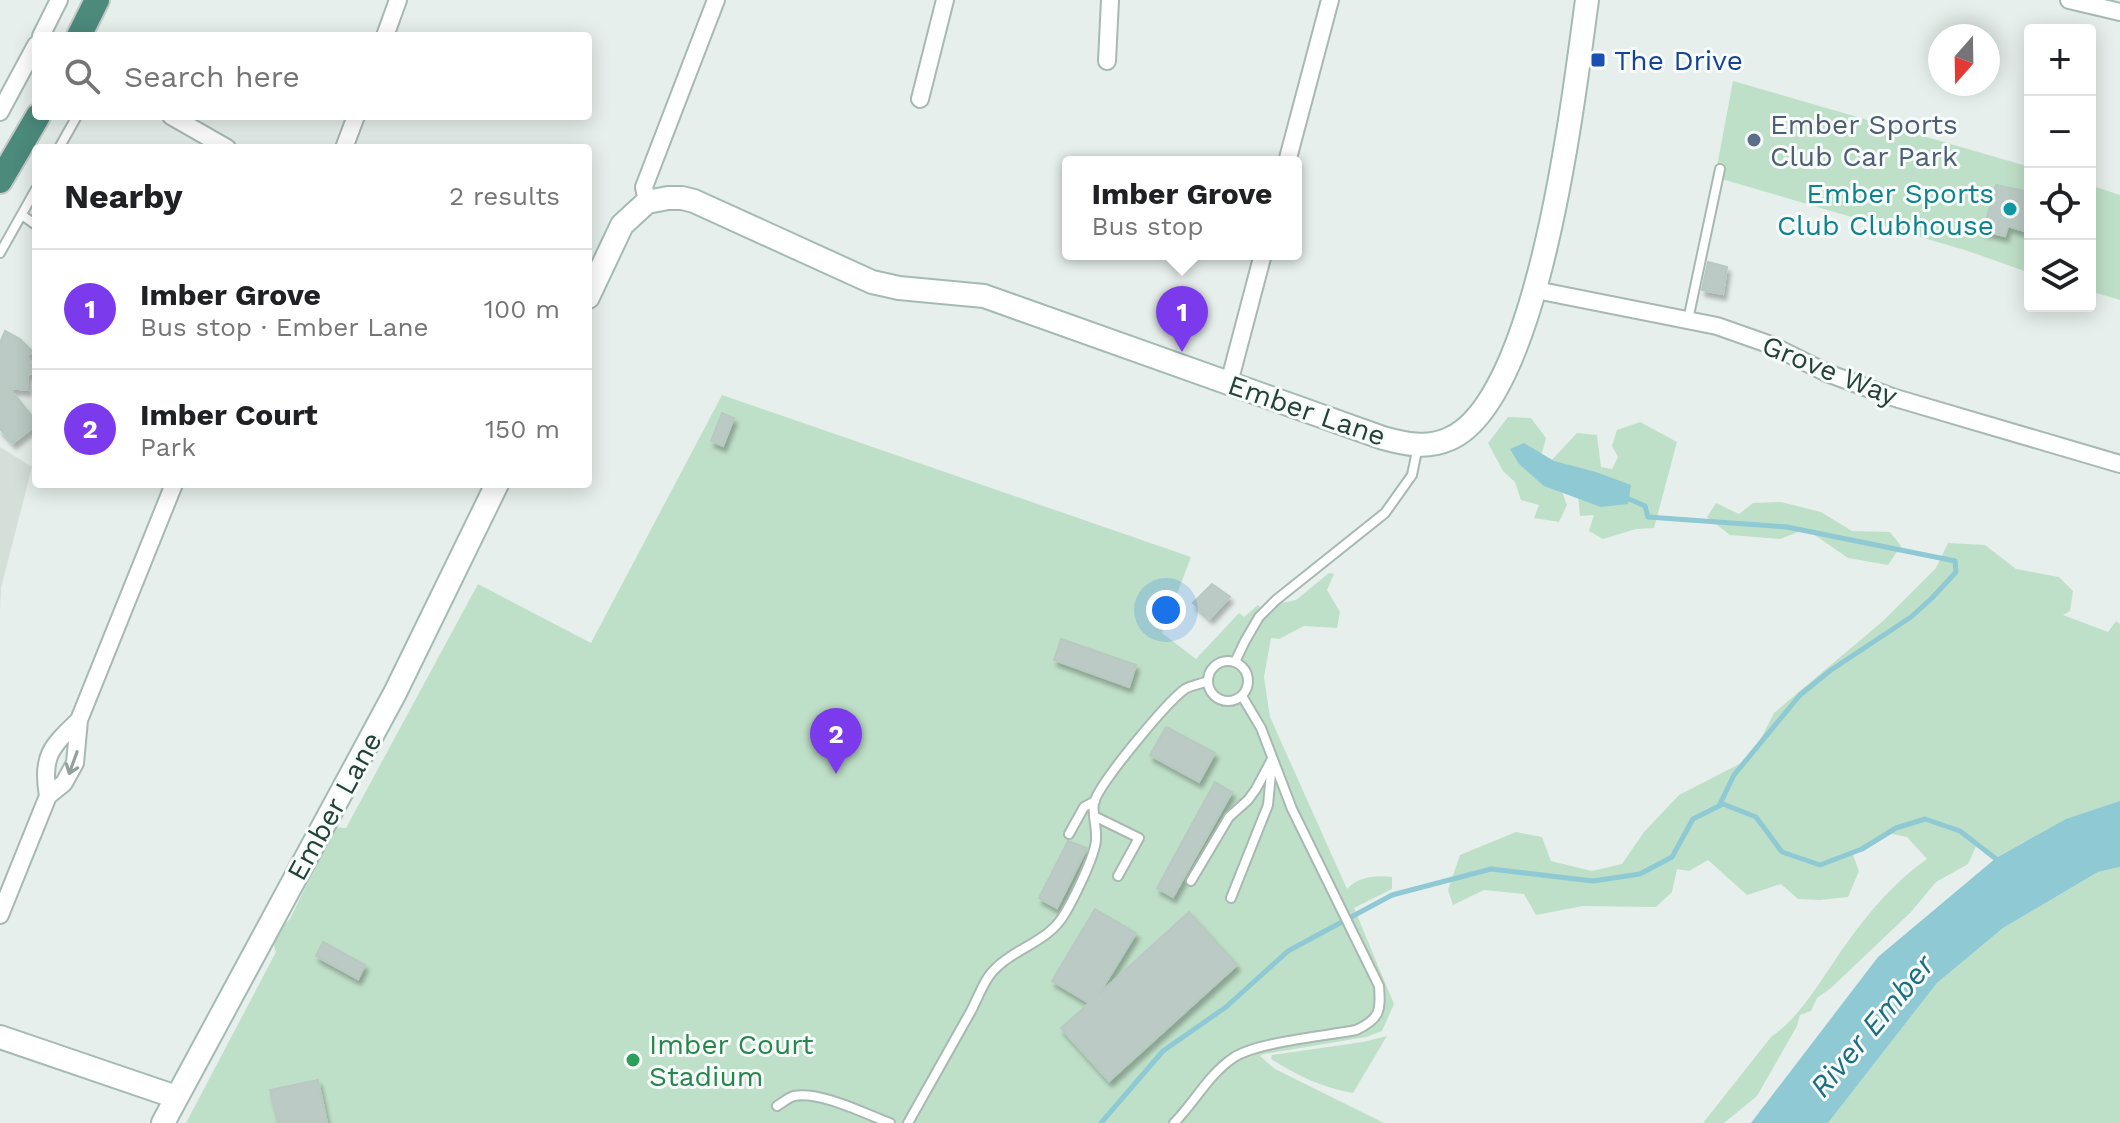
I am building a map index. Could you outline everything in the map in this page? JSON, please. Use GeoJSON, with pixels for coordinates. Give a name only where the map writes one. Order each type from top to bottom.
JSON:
{"type":"FeatureCollection","features":[{"type":"Feature","properties":{"kind":"highway"},"geometry":{"type":"LineString","coordinates":[[81,32],[97,0]]}},
{"type":"Feature","properties":{"kind":"highway"},"geometry":{"type":"LineString","coordinates":[[2,174],[36,120]]}},
{"type":"Feature","properties":{"kind":"main road","name":"Ember Lane"},"geometry":{"type":"LineString","coordinates":[[647,202],[668,198],[694,201],[872,282],[899,288],[984,296],[1383,438],[1418,445],[1435,444],[1450,439],[1476,420],[1485,408],[1513,355],[1536,290],[1572,103],[1587,0]]}},
{"type":"Feature","properties":{"kind":"main road"},"geometry":{"type":"LineString","coordinates":[[592,289],[622,225],[647,202]]}},
{"type":"Feature","properties":{"kind":"main road","name":"Ember Lane"},"geometry":{"type":"LineString","coordinates":[[163,1123],[373,735],[495,488]]}},
{"type":"Feature","properties":{"kind":"main road"},"geometry":{"type":"LineString","coordinates":[[0,1037],[176,1097]]}},
{"type":"Feature","properties":{"kind":"street"},"geometry":{"type":"LineString","coordinates":[[43,32],[59,0]]}},
{"type":"Feature","properties":{"kind":"street"},"geometry":{"type":"LineString","coordinates":[[386,32],[398,0]]}},
{"type":"Feature","properties":{"kind":"street"},"geometry":{"type":"LineString","coordinates":[[647,202],[644,187],[716,0]]}},
{"type":"Feature","properties":{"kind":"street"},"geometry":{"type":"LineString","coordinates":[[920,99],[945,0]]}},
{"type":"Feature","properties":{"kind":"street"},"geometry":{"type":"LineString","coordinates":[[1107,61],[1110,0]]}},
{"type":"Feature","properties":{"kind":"street"},"geometry":{"type":"LineString","coordinates":[[1289,156],[1330,0]]}},
{"type":"Feature","properties":{"kind":"street"},"geometry":{"type":"LineString","coordinates":[[2069,0],[2120,12]]}},
{"type":"Feature","properties":{"kind":"street"},"geometry":{"type":"LineString","coordinates":[[0,112],[32,52]]}},
{"type":"Feature","properties":{"kind":"street"},"geometry":{"type":"LineString","coordinates":[[178,120],[220,144]]}},
{"type":"Feature","properties":{"kind":"street"},"geometry":{"type":"LineString","coordinates":[[346,144],[354,120]]}},
{"type":"Feature","properties":{"kind":"street"},"geometry":{"type":"LineString","coordinates":[[1229,383],[1261,260]]}},
{"type":"Feature","properties":{"kind":"street","name":"Grove Way"},"geometry":{"type":"LineString","coordinates":[[1536,290],[1741,333],[1837,377],[1892,397],[2120,464]]}},
{"type":"Feature","properties":{"kind":"street"},"geometry":{"type":"LineString","coordinates":[[0,915],[48,796],[64,783],[75,763],[79,720],[172,488]]}},
{"type":"Feature","properties":{"kind":"street"},"geometry":{"type":"LineString","coordinates":[[48,796],[45,776],[48,755],[79,720]]}},
{"type":"Feature","properties":{"kind":"lane"},"geometry":{"type":"LineString","coordinates":[[61,144],[75,120]]}},
{"type":"Feature","properties":{"kind":"lane"},"geometry":{"type":"LineString","coordinates":[[1688,321],[1720,169]]}},
{"type":"Feature","properties":{"kind":"lane"},"geometry":{"type":"LineString","coordinates":[[0,253],[32,196]]}},
{"type":"Feature","properties":{"kind":"lane"},"geometry":{"type":"LineString","coordinates":[[22,215],[32,222]]}},
{"type":"Feature","properties":{"kind":"lane"},"geometry":{"type":"LineString","coordinates":[[1235,662],[1259,617],[1276,600],[1385,513],[1412,475],[1418,445]]}},
{"type":"Feature","properties":{"kind":"lane"},"geometry":{"type":"LineString","coordinates":[[1222,662],[1235,662],[1246,671],[1248,677],[1242,696],[1236,700],[1222,700],[1212,693],[1208,681],[1212,669],[1222,662]]}},
{"type":"Feature","properties":{"kind":"lane"},"geometry":{"type":"LineString","coordinates":[[908,1123],[994,969],[1022,948],[1046,936],[1064,915],[1094,851],[1095,801],[1117,765],[1187,688],[1208,681]]}},
{"type":"Feature","properties":{"kind":"lane"},"geometry":{"type":"LineString","coordinates":[[1174,1123],[1218,1071],[1234,1057],[1252,1049],[1356,1030],[1371,1023],[1381,1004],[1379,986],[1292,809],[1252,710],[1242,696]]}},
{"type":"Feature","properties":{"kind":"lane"},"geometry":{"type":"LineString","coordinates":[[1191,881],[1229,817],[1256,789],[1272,758]]}},
{"type":"Feature","properties":{"kind":"lane"},"geometry":{"type":"LineString","coordinates":[[1231,898],[1268,805],[1272,758]]}},
{"type":"Feature","properties":{"kind":"lane"},"geometry":{"type":"LineString","coordinates":[[1069,834],[1084,807],[1095,801]]}},
{"type":"Feature","properties":{"kind":"lane"},"geometry":{"type":"LineString","coordinates":[[1094,816],[1139,838],[1118,876]]}},
{"type":"Feature","properties":{"kind":"lane"},"geometry":{"type":"LineString","coordinates":[[777,1106],[792,1096],[808,1096],[890,1123]]}},
{"type":"Feature","properties":{"kind":"shaded area"},"geometry":{"type":"Polygon","coordinates":[[[0,447],[32,467],[1,588],[0,612],[0,447]]]}},
{"type":"Feature","properties":{"kind":"green space"},"geometry":{"type":"Polygon","coordinates":[[[1733,81],[2024,165],[2024,271],[1968,251],[1715,177],[1733,81]]]}},
{"type":"Feature","properties":{"kind":"green space"},"geometry":{"type":"Polygon","coordinates":[[[2096,187],[2120,195],[2120,300],[2096,293],[2096,187]]]}},
{"type":"Feature","properties":{"kind":"green space"},"geometry":{"type":"Polygon","coordinates":[[[722,395],[1191,557],[1162,633],[1196,659],[1239,613],[1244,617],[1258,605],[1263,611],[1296,600],[1329,573],[1334,574],[1327,590],[1340,612],[1337,628],[1304,626],[1279,639],[1271,638],[1264,677],[1270,717],[1347,889],[1367,878],[1392,877],[1392,889],[1354,908],[1394,1004],[1382,1031],[1366,1037],[1260,1056],[1275,1069],[1384,1123],[186,1123],[276,952],[273,943],[278,930],[290,919],[320,857],[320,842],[330,827],[346,828],[478,584],[591,643],[722,395]]]}},
{"type":"Feature","properties":{"kind":"green space"},"geometry":{"type":"Polygon","coordinates":[[[1508,417],[1531,418],[1546,438],[1541,457],[1549,463],[1577,433],[1597,435],[1601,467],[1612,469],[1618,457],[1612,446],[1617,430],[1640,422],[1677,442],[1654,528],[1636,529],[1603,539],[1589,531],[1594,515],[1580,516],[1576,472],[1557,479],[1567,505],[1559,522],[1534,518],[1539,505],[1521,500],[1515,482],[1503,471],[1488,443],[1508,417]]]}},
{"type":"Feature","properties":{"kind":"green space"},"geometry":{"type":"Polygon","coordinates":[[[1781,502],[1821,512],[1852,531],[1890,532],[1901,546],[1888,565],[1848,558],[1806,529],[1780,539],[1730,535],[1707,517],[1716,503],[1739,514],[1753,503],[1781,502]]]}},
{"type":"Feature","properties":{"kind":"green space"},"geometry":{"type":"Polygon","coordinates":[[[1948,543],[1985,545],[2016,569],[2059,577],[2073,591],[2070,611],[2063,615],[2108,632],[2116,621],[2120,624],[2120,809],[2024,842],[1996,858],[1977,844],[1968,864],[1936,882],[1911,912],[1817,998],[1811,1011],[1800,1015],[1797,1026],[1757,1096],[1724,1123],[1703,1123],[1771,1037],[1804,1004],[1874,908],[1927,859],[1907,837],[1887,833],[1852,852],[1859,871],[1848,897],[1798,899],[1781,884],[1747,895],[1708,860],[1689,871],[1677,869],[1672,892],[1656,907],[1583,906],[1536,915],[1524,894],[1484,890],[1453,905],[1448,890],[1460,855],[1516,832],[1542,837],[1551,861],[1592,871],[1622,864],[1644,832],[1679,795],[1751,758],[1774,713],[1883,621],[1936,568],[1948,543]]]}},
{"type":"Feature","properties":{"kind":"green space"},"geometry":{"type":"Polygon","coordinates":[[[2120,867],[2120,1123],[1828,1123],[1937,983],[2003,928],[2098,872],[2120,867]]]}},
{"type":"Feature","properties":{"kind":"green space"},"geometry":{"type":"Polygon","coordinates":[[[1387,1036],[1353,1093],[1310,1080],[1271,1059],[1272,1055],[1387,1036]]]}},
{"type":"Feature","properties":{"kind":"water"},"geometry":{"type":"Polygon","coordinates":[[[1524,443],[1554,461],[1631,485],[1628,504],[1601,507],[1544,486],[1519,464],[1510,449],[1524,443]]]}},
{"type":"Feature","properties":{"kind":"water","name":"River Ember"},"geometry":{"type":"Polygon","coordinates":[[[2120,801],[2120,867],[2098,872],[2003,928],[1937,983],[1828,1123],[1751,1123],[1878,957],[1996,858],[2066,819],[2120,801]]]}},
{"type":"Feature","properties":{"kind":"building","name":"Ember Sports Club Clubhouse"},"geometry":{"type":"Polygon","coordinates":[[[1996,185],[2024,191],[2024,231],[2008,226],[2005,236],[1983,231],[1996,185]]]}},
{"type":"Feature","properties":{"kind":"building"},"geometry":{"type":"Polygon","coordinates":[[[1708,262],[1727,267],[1723,294],[1702,290],[1708,262]]]}},
{"type":"Feature","properties":{"kind":"building"},"geometry":{"type":"Polygon","coordinates":[[[5,331],[20,339],[32,351],[27,356],[32,366],[32,373],[27,375],[28,390],[9,388],[32,416],[32,428],[13,443],[0,429],[0,343],[5,331]]]}},
{"type":"Feature","properties":{"kind":"building"},"geometry":{"type":"Polygon","coordinates":[[[722,413],[734,418],[723,446],[711,441],[722,413]]]}},
{"type":"Feature","properties":{"kind":"building"},"geometry":{"type":"Polygon","coordinates":[[[1212,584],[1230,597],[1210,618],[1193,603],[1212,584]]]}},
{"type":"Feature","properties":{"kind":"building"},"geometry":{"type":"Polygon","coordinates":[[[1061,639],[1136,665],[1129,687],[1054,660],[1061,639]]]}},
{"type":"Feature","properties":{"kind":"building"},"geometry":{"type":"Polygon","coordinates":[[[1166,727],[1215,753],[1199,782],[1150,755],[1166,727]]]}},
{"type":"Feature","properties":{"kind":"building"},"geometry":{"type":"Polygon","coordinates":[[[1215,782],[1232,792],[1173,897],[1157,888],[1215,782]]]}},
{"type":"Feature","properties":{"kind":"building"},"geometry":{"type":"Polygon","coordinates":[[[1068,841],[1087,848],[1057,908],[1039,898],[1068,841]]]}},
{"type":"Feature","properties":{"kind":"building"},"geometry":{"type":"Polygon","coordinates":[[[1095,909],[1136,933],[1099,994],[1189,912],[1237,965],[1109,1081],[1061,1028],[1089,1003],[1052,981],[1095,909]]]}},
{"type":"Feature","properties":{"kind":"building"},"geometry":{"type":"Polygon","coordinates":[[[323,942],[365,965],[358,979],[316,956],[323,942]]]}},
{"type":"Feature","properties":{"kind":"building"},"geometry":{"type":"Polygon","coordinates":[[[318,1080],[327,1123],[278,1123],[270,1090],[318,1080]]]}},
{"type":"Feature","properties":{"kind":"waterway"},"geometry":{"type":"LineString","coordinates":[[1629,499],[1645,506],[1648,517],[1787,527],[1955,561],[1956,572],[1911,617],[1831,670],[1800,695],[1734,775],[1720,804]]}},
{"type":"Feature","properties":{"kind":"waterway"},"geometry":{"type":"LineString","coordinates":[[1101,1123],[1163,1051],[1226,1007],[1288,951],[1392,895],[1491,869],[1593,881],[1640,874],[1672,857],[1693,819],[1723,804],[1756,817],[1782,852],[1820,865],[1862,849],[1896,828],[1925,819],[1960,831],[2000,862]]}},
{"type":"Feature","properties":{"kind":"place","name":"The Drive"},"geometry":{"type":"Point","coordinates":[1598,60]}},
{"type":"Feature","properties":{"kind":"place","name":"Ember Sports Club Car Park"},"geometry":{"type":"Point","coordinates":[1754,140]}},
{"type":"Feature","properties":{"kind":"place","name":"Ember Sports Club Clubhouse"},"geometry":{"type":"Point","coordinates":[2010,209]}},
{"type":"Feature","properties":{"kind":"place","name":"Imber Grove"},"geometry":{"type":"Point","coordinates":[1182,352]}},
{"type":"Feature","properties":{"kind":"place","name":"Imber Court"},"geometry":{"type":"Point","coordinates":[836,774]}},
{"type":"Feature","properties":{"kind":"place","name":"Imber Court Stadium"},"geometry":{"type":"Point","coordinates":[633,1060]}}]}
